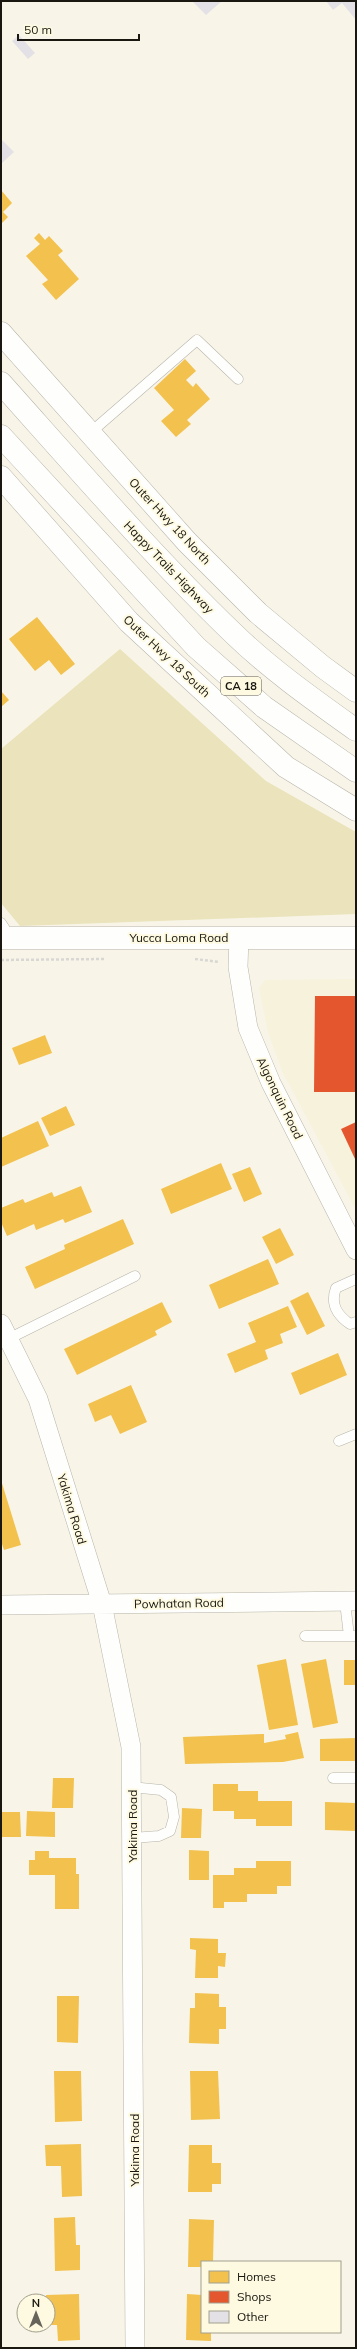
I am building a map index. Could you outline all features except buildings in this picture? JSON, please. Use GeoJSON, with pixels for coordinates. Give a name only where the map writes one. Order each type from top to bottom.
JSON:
{"type":"FeatureCollection","features":[{"type":"Feature","properties":{"kind":"main road","name":"Outer Hwy 18 North"},"geometry":{"type":"LineString","coordinates":[[1,333],[187,542],[258,613],[323,667],[356,691]]}},
{"type":"Feature","properties":{"kind":"main road","name":"Happy Trails Highway"},"geometry":{"type":"LineString","coordinates":[[1,383],[117,512],[234,634],[293,685],[356,730]]}},
{"type":"Feature","properties":{"kind":"main road","name":"CA 18"},"geometry":{"type":"LineString","coordinates":[[1,436],[196,647],[264,707],[356,771]]}},
{"type":"Feature","properties":{"kind":"main road","name":"Outer Hwy 18 South"},"geometry":{"type":"LineString","coordinates":[[1,477],[129,622],[286,767],[356,810]]}},
{"type":"Feature","properties":{"kind":"main road","name":"Yucca Loma Road"},"geometry":{"type":"LineString","coordinates":[[4,933],[356,938]]}},
{"type":"Feature","properties":{"kind":"street","name":"Algonquin Road"},"geometry":{"type":"LineString","coordinates":[[239,937],[238,967],[248,1028],[271,1083],[356,1250]]}},
{"type":"Feature","properties":{"kind":"street","name":"Yakima Road"},"geometry":{"type":"LineString","coordinates":[[5,1332],[38,1399],[102,1604],[131,1747],[135,2348]]}},
{"type":"Feature","properties":{"kind":"street","name":"Powhatan Road"},"geometry":{"type":"LineString","coordinates":[[1,1605],[351,1601]]}},
{"type":"Feature","properties":{"kind":"lane"},"geometry":{"type":"LineString","coordinates":[[90,433],[198,340],[238,379]]}},
{"type":"Feature","properties":{"kind":"lane"},"geometry":{"type":"LineString","coordinates":[[5,1332],[135,1276]]}},
{"type":"Feature","properties":{"kind":"lane"},"geometry":{"type":"LineString","coordinates":[[356,1279],[336,1288],[334,1304],[338,1316],[350,1324],[356,1322]]}},
{"type":"Feature","properties":{"kind":"lane"},"geometry":{"type":"LineString","coordinates":[[339,1441],[356,1434]]}},
{"type":"Feature","properties":{"kind":"lane"},"geometry":{"type":"LineString","coordinates":[[305,1636],[352,1636],[351,1601]]}},
{"type":"Feature","properties":{"kind":"lane"},"geometry":{"type":"LineString","coordinates":[[333,1778],[356,1778]]}},
{"type":"Feature","properties":{"kind":"lane"},"geometry":{"type":"LineString","coordinates":[[131,1787],[161,1790],[171,1797],[174,1817],[170,1831],[159,1836],[132,1838]]}},
{"type":"Feature","properties":{"kind":"path"},"geometry":{"type":"LineString","coordinates":[[188,958],[219,962]]}},
{"type":"Feature","properties":{"kind":"path"},"geometry":{"type":"LineString","coordinates":[[1,960],[110,959]]}},
{"type":"Feature","properties":{"kind":"shaded area"},"geometry":{"type":"Polygon","coordinates":[[[120,649],[266,781],[356,832],[356,914],[20,926],[1,903],[1,749],[120,649]]]}},
{"type":"Feature","properties":{"kind":"shaded area"},"geometry":{"type":"Polygon","coordinates":[[[356,979],[356,1210],[282,1071],[268,1032],[259,988],[265,980],[356,979]]]}}]}
